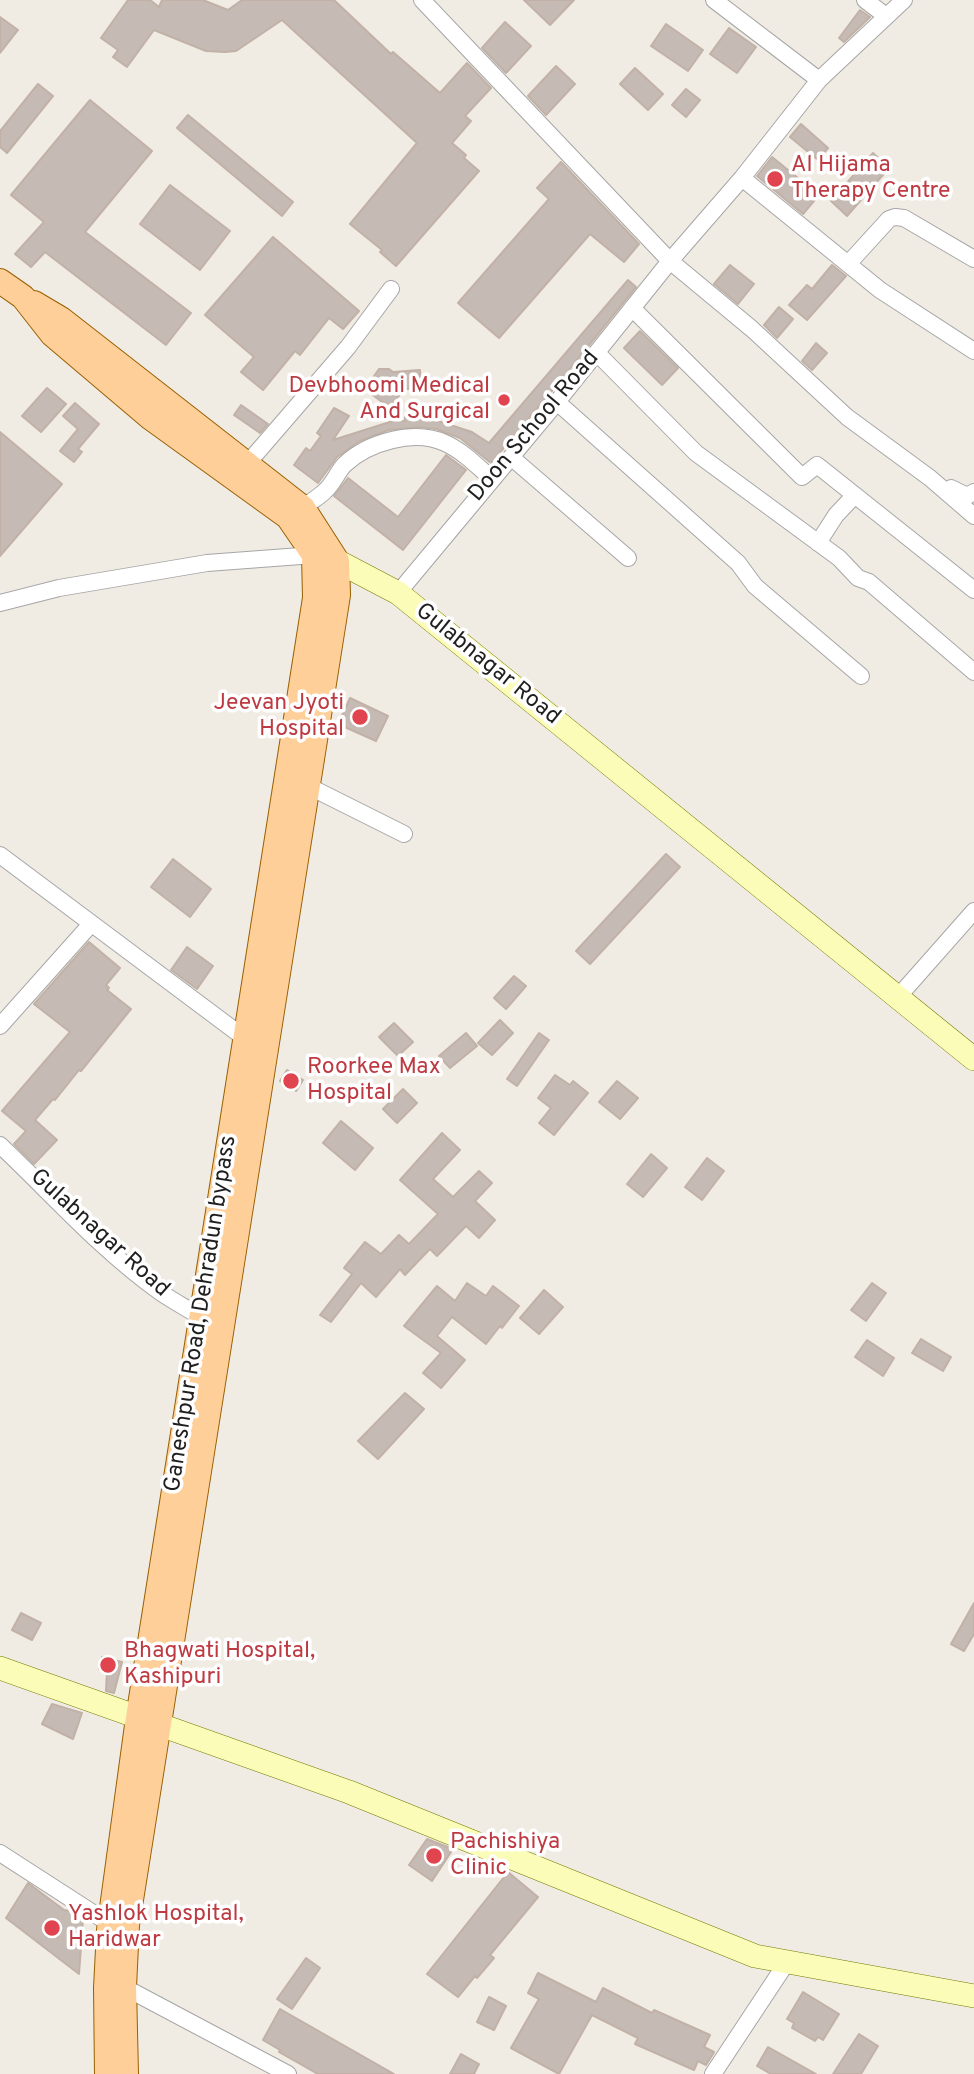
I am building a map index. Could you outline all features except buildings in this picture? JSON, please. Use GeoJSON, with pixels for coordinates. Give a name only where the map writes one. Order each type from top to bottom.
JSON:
{"type":"FeatureCollection","features":[{"type":"Feature","properties":{"kind":"main road","name":"Gulabnagar Road"},"geometry":{"type":"LineString","coordinates":[[0,281],[23,297],[52,334],[151,418],[288,517],[326,558]]}},
{"type":"Feature","properties":{"kind":"main road"},"geometry":{"type":"LineString","coordinates":[[23,297],[61,319],[303,508],[326,558],[338,595],[309,786],[148,1722],[127,1925],[124,1987],[126,2074]]}},
{"type":"Feature","properties":{"kind":"main road","name":"Ganeshpur Road, Dehradun bypass"},"geometry":{"type":"LineString","coordinates":[[107,2074],[106,1989],[110,1924],[148,1722],[201,1317],[315,598],[326,558]]}},
{"type":"Feature","properties":{"kind":"street"},"geometry":{"type":"LineString","coordinates":[[422,0],[670,261],[752,329],[846,417],[930,478],[974,516]]}},
{"type":"Feature","properties":{"kind":"street"},"geometry":{"type":"LineString","coordinates":[[714,0],[819,80]]}},
{"type":"Feature","properties":{"kind":"street"},"geometry":{"type":"LineString","coordinates":[[865,0],[886,16]]}},
{"type":"Feature","properties":{"kind":"street","name":"Doon School Road"},"geometry":{"type":"LineString","coordinates":[[398,593],[670,261],[742,178],[819,80],[904,0]]}},
{"type":"Feature","properties":{"kind":"street"},"geometry":{"type":"LineString","coordinates":[[742,178],[880,290],[974,351]]}},
{"type":"Feature","properties":{"kind":"street"},"geometry":{"type":"LineString","coordinates":[[848,264],[894,217],[904,218],[974,259]]}},
{"type":"Feature","properties":{"kind":"street"},"geometry":{"type":"LineString","coordinates":[[247,464],[348,347],[391,289]]}},
{"type":"Feature","properties":{"kind":"street"},"geometry":{"type":"LineString","coordinates":[[632,308],[802,477],[817,465],[974,590]]}},
{"type":"Feature","properties":{"kind":"street"},"geometry":{"type":"LineString","coordinates":[[597,353],[696,453],[839,558],[858,578],[869,582],[974,672]]}},
{"type":"Feature","properties":{"kind":"street"},"geometry":{"type":"LineString","coordinates":[[557,402],[738,564],[755,586],[861,676]]}},
{"type":"Feature","properties":{"kind":"street"},"geometry":{"type":"LineString","coordinates":[[303,508],[326,490],[343,466],[361,452],[399,439],[424,438],[443,442],[460,452],[492,479]]}},
{"type":"Feature","properties":{"kind":"street"},"geometry":{"type":"LineString","coordinates":[[511,457],[628,558]]}},
{"type":"Feature","properties":{"kind":"street"},"geometry":{"type":"LineString","coordinates":[[930,478],[967,496],[974,492]]}},
{"type":"Feature","properties":{"kind":"street"},"geometry":{"type":"LineString","coordinates":[[818,543],[836,515],[855,495]]}},
{"type":"Feature","properties":{"kind":"street"},"geometry":{"type":"LineString","coordinates":[[0,603],[59,588],[207,563],[326,558]]}},
{"type":"Feature","properties":{"kind":"street","name":"Gulabnagar Road"},"geometry":{"type":"LineString","coordinates":[[326,558],[398,593],[974,1059]]}},
{"type":"Feature","properties":{"kind":"street"},"geometry":{"type":"LineString","coordinates":[[309,786],[404,834]]}},
{"type":"Feature","properties":{"kind":"street"},"geometry":{"type":"LineString","coordinates":[[0,855],[246,1039]]}},
{"type":"Feature","properties":{"kind":"street"},"geometry":{"type":"LineString","coordinates":[[898,998],[974,911]]}},
{"type":"Feature","properties":{"kind":"street"},"geometry":{"type":"LineString","coordinates":[[0,1026],[91,924]]}},
{"type":"Feature","properties":{"kind":"street","name":"Gulabnagar Road"},"geometry":{"type":"LineString","coordinates":[[0,1145],[128,1265],[159,1291],[201,1317]]}},
{"type":"Feature","properties":{"kind":"street"},"geometry":{"type":"LineString","coordinates":[[0,1668],[349,1792],[755,1956],[974,1996]]}},
{"type":"Feature","properties":{"kind":"street"},"geometry":{"type":"LineString","coordinates":[[0,1853],[110,1924]]}},
{"type":"Feature","properties":{"kind":"street"},"geometry":{"type":"LineString","coordinates":[[713,2074],[787,1962]]}},
{"type":"Feature","properties":{"kind":"street"},"geometry":{"type":"LineString","coordinates":[[124,1987],[288,2074]]}},
{"type":"Feature","properties":{"kind":"place","name":"Al Hijama Therapy Centre"},"geometry":{"type":"Point","coordinates":[775,179]}},
{"type":"Feature","properties":{"kind":"place","name":"Devbhoomi Medical And Surgical"},"geometry":{"type":"Point","coordinates":[504,400]}},
{"type":"Feature","properties":{"kind":"place","name":"Jeevan Jyoti Hospital"},"geometry":{"type":"Point","coordinates":[360,717]}},
{"type":"Feature","properties":{"kind":"place","name":"Roorkee Max Hospital"},"geometry":{"type":"Point","coordinates":[291,1081]}},
{"type":"Feature","properties":{"kind":"place","name":"Bhagwati Hospital, Kashipuri"},"geometry":{"type":"Point","coordinates":[108,1665]}},
{"type":"Feature","properties":{"kind":"place","name":"Pachishiya Clinic"},"geometry":{"type":"Point","coordinates":[434,1856]}},
{"type":"Feature","properties":{"kind":"place","name":"Yashlok Hospital, Haridwar"},"geometry":{"type":"Point","coordinates":[52,1928]}}]}
